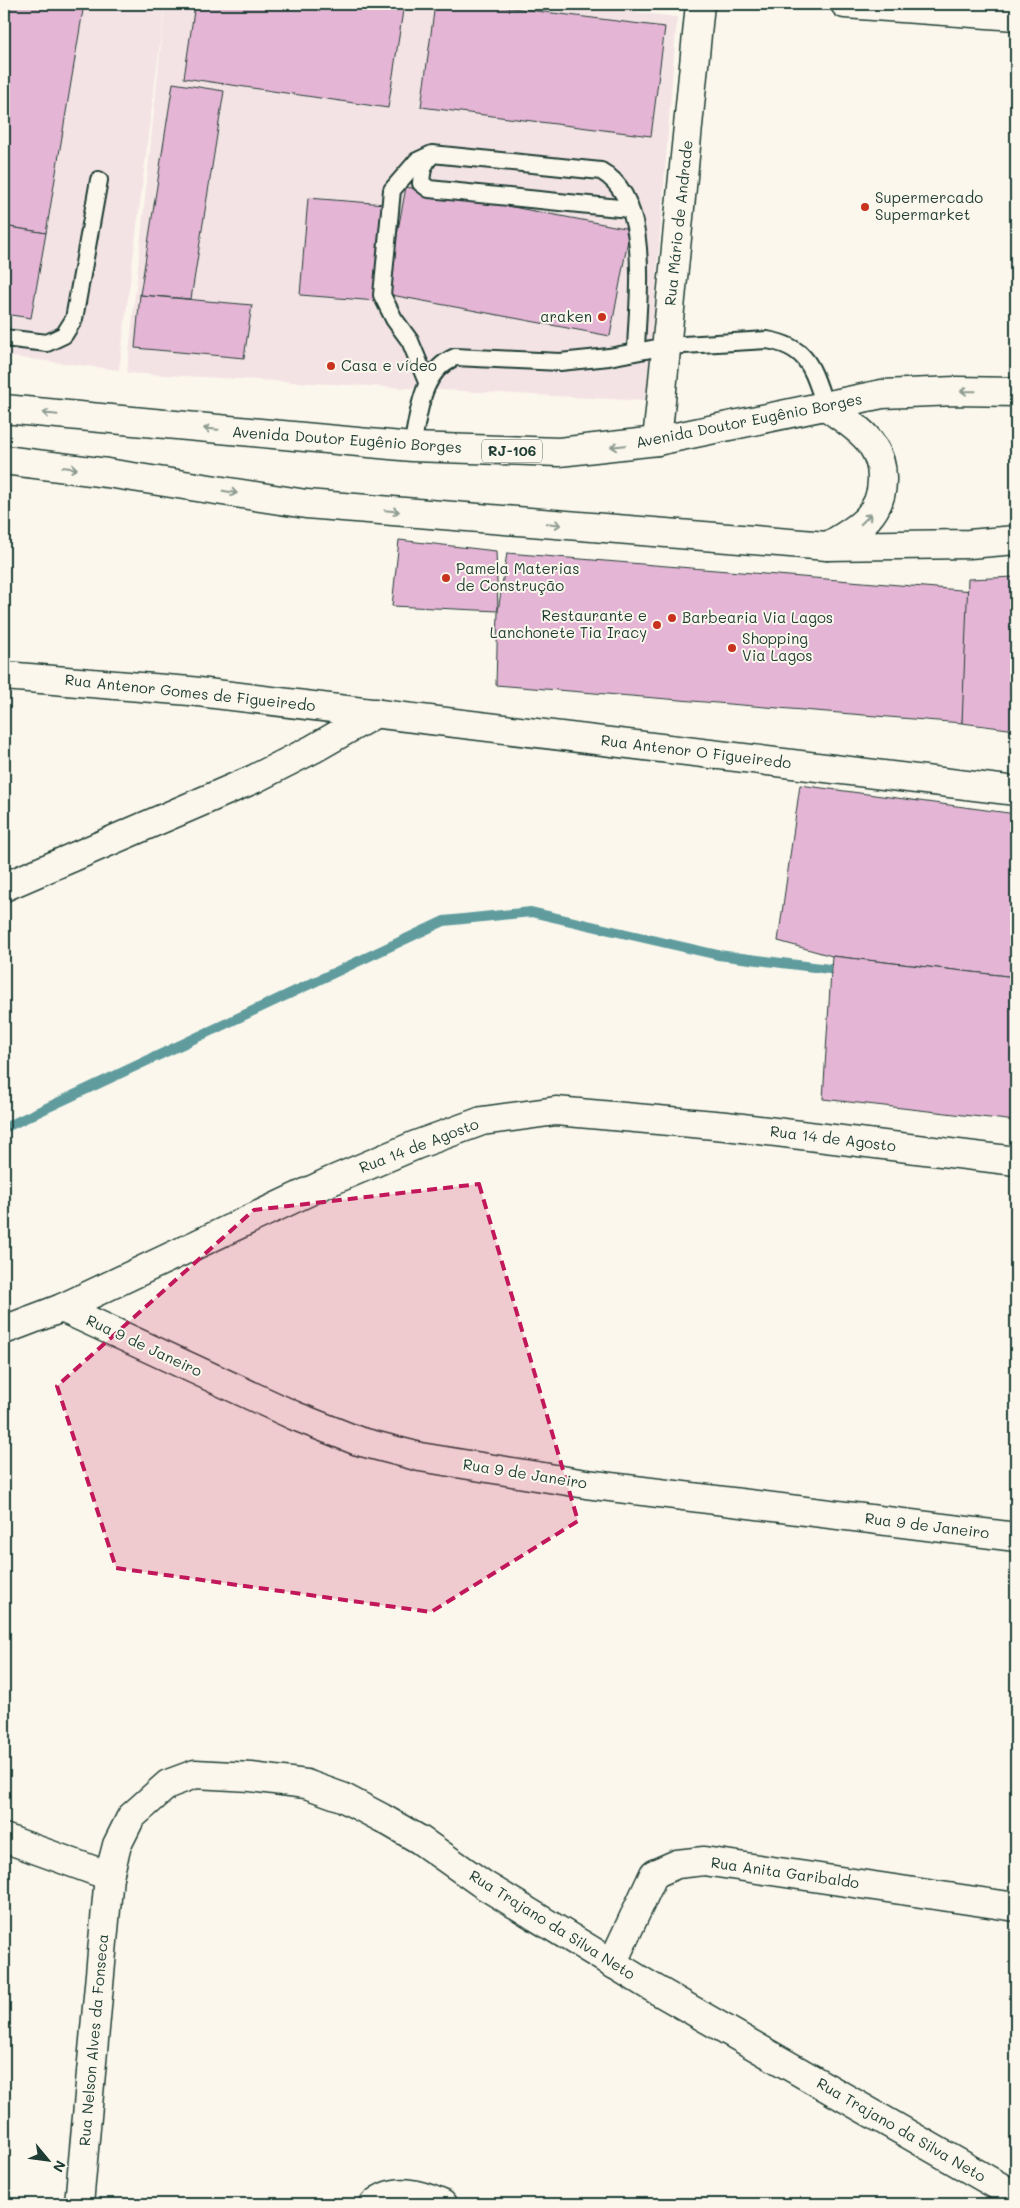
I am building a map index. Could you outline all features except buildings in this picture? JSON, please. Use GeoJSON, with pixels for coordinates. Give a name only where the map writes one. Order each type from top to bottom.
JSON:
{"type":"FeatureCollection","features":[{"type":"Feature","properties":{"kind":"main road","name":"Rua Mário de Andrade"},"geometry":{"type":"LineString","coordinates":[[657,442],[700,4]]}},
{"type":"Feature","properties":{"kind":"main road"},"geometry":{"type":"LineString","coordinates":[[845,4],[1016,16]]}},
{"type":"Feature","properties":{"kind":"main road","name":"Avenida Doutor Eugênio Borges"},"geometry":{"type":"LineString","coordinates":[[4,409],[97,420],[412,447],[559,452],[657,442],[882,394],[956,391],[1016,392]]}},
{"type":"Feature","properties":{"kind":"main road"},"geometry":{"type":"LineString","coordinates":[[825,405],[872,444],[882,465],[883,486],[879,504],[869,517],[854,530],[827,546]]}},
{"type":"Feature","properties":{"kind":"main road"},"geometry":{"type":"LineString","coordinates":[[4,460],[107,473],[306,504],[827,546],[969,544],[1016,540]]}},
{"type":"Feature","properties":{"kind":"main road","name":"Rua Antenor Gomes de Figueiredo"},"geometry":{"type":"LineString","coordinates":[[4,676],[190,691],[376,712]]}},
{"type":"Feature","properties":{"kind":"main road"},"geometry":{"type":"LineString","coordinates":[[4,887],[254,779],[313,749],[376,712]]}},
{"type":"Feature","properties":{"kind":"main road","name":"Rua Antenor O Figueiredo"},"geometry":{"type":"LineString","coordinates":[[376,712],[1016,791]]}},
{"type":"Feature","properties":{"kind":"main road","name":"Rua 14 de Agosto"},"geometry":{"type":"LineString","coordinates":[[4,1330],[62,1308],[331,1181],[416,1145],[482,1121],[556,1111],[726,1126],[1016,1161]]}},
{"type":"Feature","properties":{"kind":"main road","name":"Rua 9 de Janeiro"},"geometry":{"type":"LineString","coordinates":[[62,1308],[295,1416],[358,1441],[420,1457],[586,1484],[1016,1537]]}},
{"type":"Feature","properties":{"kind":"main road","name":"Rua Trajano da Silva Neto"},"geometry":{"type":"LineString","coordinates":[[109,1876],[117,1845],[131,1817],[168,1784],[195,1774],[251,1777],[306,1784],[342,1797],[420,1840],[484,1885],[612,1964],[1016,2196]]}},
{"type":"Feature","properties":{"kind":"main road"},"geometry":{"type":"LineString","coordinates":[[4,1838],[109,1876]]}},
{"type":"Feature","properties":{"kind":"main road","name":"Rua Anita Garibaldo"},"geometry":{"type":"LineString","coordinates":[[612,1964],[654,1874],[677,1864],[704,1861],[1016,1907]]}},
{"type":"Feature","properties":{"kind":"main road","name":"Rua Nelson Alves da Fonseca"},"geometry":{"type":"LineString","coordinates":[[79,2204],[109,1876]]}},
{"type":"Feature","properties":{"kind":"main road"},"geometry":{"type":"LineString","coordinates":[[374,2204],[384,2196],[414,2193],[442,2204]]}},
{"type":"Feature","properties":{"kind":"lane"},"geometry":{"type":"LineString","coordinates":[[427,382],[410,341],[394,319],[382,295],[392,190],[417,161],[432,154],[601,171],[612,177],[620,186],[630,209],[639,244],[636,351]]}},
{"type":"Feature","properties":{"kind":"lane"},"geometry":{"type":"LineString","coordinates":[[432,154],[426,160],[422,171],[422,183],[429,189],[630,209]]}},
{"type":"Feature","properties":{"kind":"lane"},"geometry":{"type":"LineString","coordinates":[[4,338],[47,343],[64,335],[74,319],[99,180]]}},
{"type":"Feature","properties":{"kind":"lane"},"geometry":{"type":"LineString","coordinates":[[412,447],[427,382],[442,362],[455,356],[560,362],[667,346],[767,340],[783,342],[800,351],[811,365],[825,405]]}},
{"type":"Feature","properties":{"kind":"highlighted area"},"geometry":{"type":"Polygon","coordinates":[[[479,1184],[578,1521],[431,1612],[116,1568],[57,1386],[254,1210],[479,1184]]]}},
{"type":"Feature","properties":{"kind":"shaded area"},"geometry":{"type":"Polygon","coordinates":[[[4,4],[165,4],[119,370],[4,356],[4,4]]]}},
{"type":"Feature","properties":{"kind":"shaded area"},"geometry":{"type":"Polygon","coordinates":[[[165,4],[568,4],[677,17],[647,401],[127,373],[165,4]]]}},
{"type":"Feature","properties":{"kind":"waterway"},"geometry":{"type":"LineString","coordinates":[[4,1128],[444,921],[531,912],[718,955],[845,971]]}},
{"type":"Feature","properties":{"kind":"place","name":"Supermercado Supermarket"},"geometry":{"type":"Point","coordinates":[865,207]}},
{"type":"Feature","properties":{"kind":"place","name":"araken"},"geometry":{"type":"Point","coordinates":[602,317]}},
{"type":"Feature","properties":{"kind":"place","name":"Casa e vídeo"},"geometry":{"type":"Point","coordinates":[331,366]}},
{"type":"Feature","properties":{"kind":"place","name":"Pamela Materias de Construção"},"geometry":{"type":"Point","coordinates":[446,578]}},
{"type":"Feature","properties":{"kind":"place","name":"Barbearia Via Lagos"},"geometry":{"type":"Point","coordinates":[672,618]}},
{"type":"Feature","properties":{"kind":"place","name":"Restaurante e Lanchonete Tia Iracy"},"geometry":{"type":"Point","coordinates":[657,625]}},
{"type":"Feature","properties":{"kind":"place","name":"Shopping Via Lagos"},"geometry":{"type":"Point","coordinates":[732,648]}}]}
